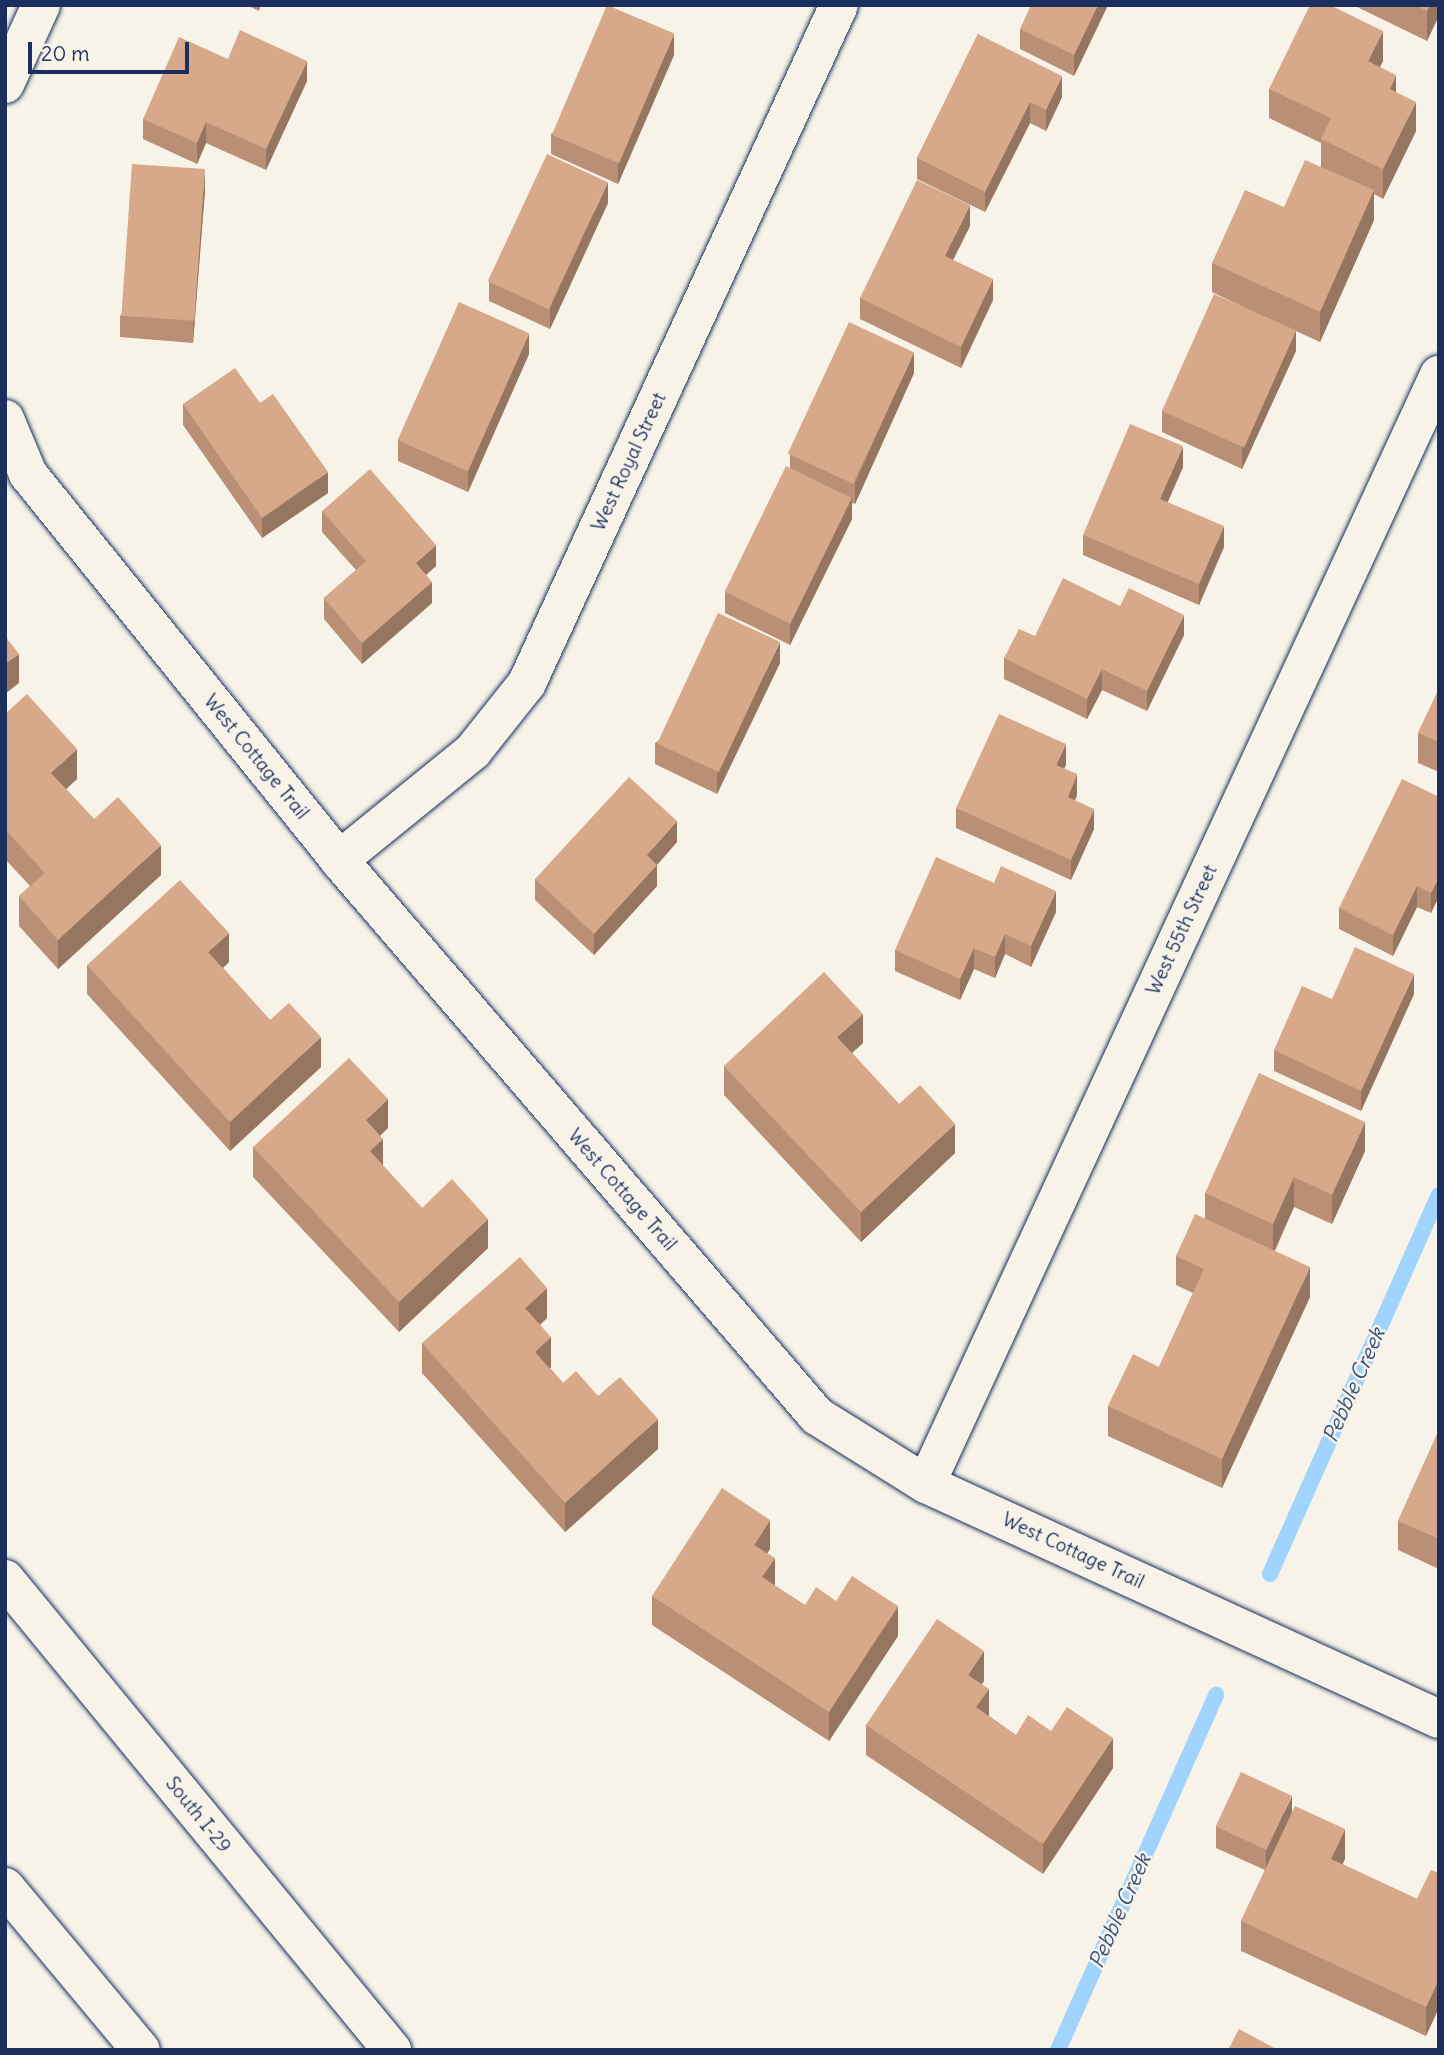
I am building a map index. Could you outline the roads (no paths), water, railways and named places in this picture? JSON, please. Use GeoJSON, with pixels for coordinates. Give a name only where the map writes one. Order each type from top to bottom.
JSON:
{"type":"FeatureCollection","features":[{"type":"Feature","properties":{"kind":"main road"},"geometry":{"type":"LineString","coordinates":[[5,84],[41,5]]}},
{"type":"Feature","properties":{"kind":"main road","name":"West Royal Street"},"geometry":{"type":"LineString","coordinates":[[339,860],[473,751],[527,683],[839,5]]}},
{"type":"Feature","properties":{"kind":"main road","name":"West 55th Street"},"geometry":{"type":"LineString","coordinates":[[926,1484],[1439,375]]}},
{"type":"Feature","properties":{"kind":"main road","name":"West Cottage Trail"},"geometry":{"type":"LineString","coordinates":[[5,419],[28,474],[339,860],[817,1416],[926,1484],[1439,1719]]}},
{"type":"Feature","properties":{"kind":"main road","name":"South I-29"},"geometry":{"type":"LineString","coordinates":[[5,1579],[392,2050]]}},
{"type":"Feature","properties":{"kind":"main road"},"geometry":{"type":"LineString","coordinates":[[5,1887],[141,2050]]}},
{"type":"Feature","properties":{"kind":"waterway","name":"Pebble Creek"},"geometry":{"type":"LineString","coordinates":[[1270,1574],[1439,1195]]}},
{"type":"Feature","properties":{"kind":"waterway","name":"Pebble Creek"},"geometry":{"type":"LineString","coordinates":[[1058,2050],[1216,1695]]}}]}
